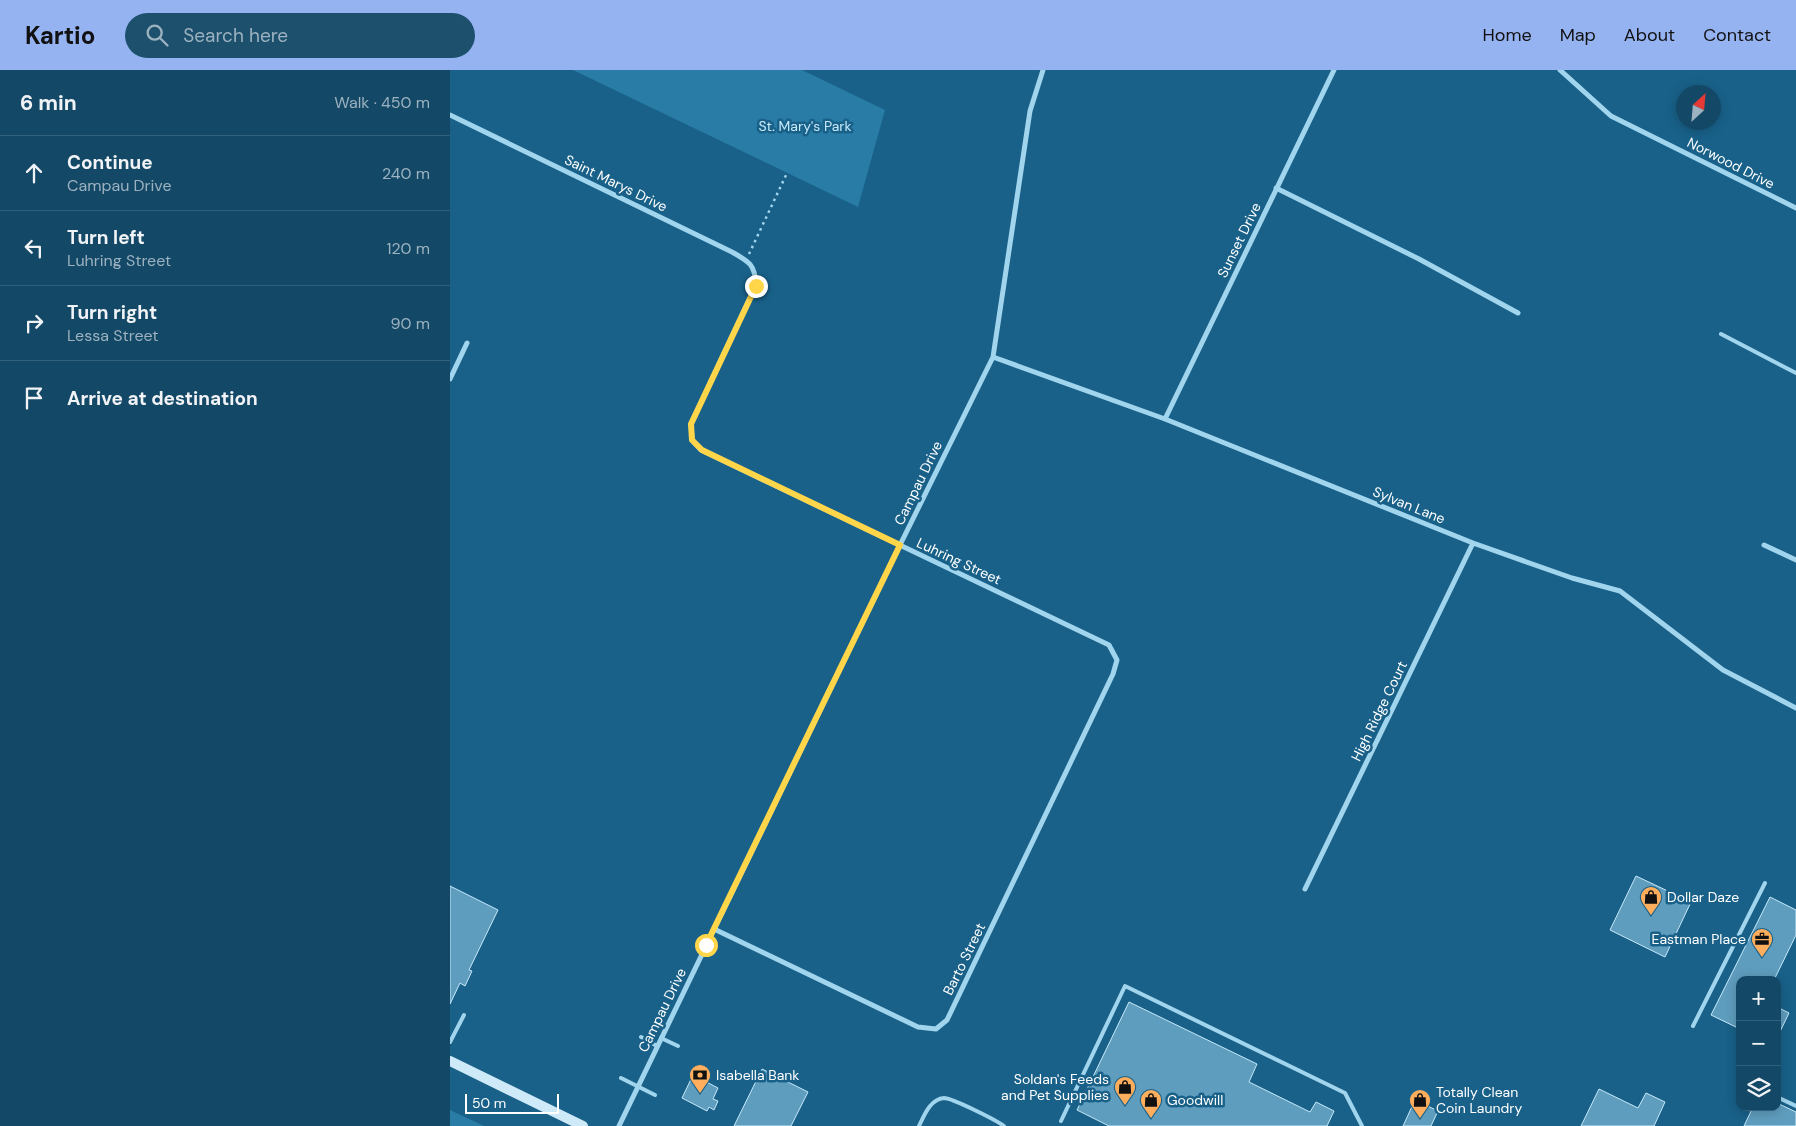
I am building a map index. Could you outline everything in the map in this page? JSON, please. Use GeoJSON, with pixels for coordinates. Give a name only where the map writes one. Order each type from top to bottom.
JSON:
{"type":"FeatureCollection","features":[{"type":"Feature","properties":{"kind":"main road"},"geometry":{"type":"LineString","coordinates":[[450,1062],[583,1126]]}},
{"type":"Feature","properties":{"kind":"street","name":"Campau Drive"},"geometry":{"type":"LineString","coordinates":[[619,1126],[993,357],[1027,128],[1042,70]]}},
{"type":"Feature","properties":{"kind":"street","name":"Sunset Drive"},"geometry":{"type":"LineString","coordinates":[[1165,419],[1334,70]]}},
{"type":"Feature","properties":{"kind":"street","name":"Norwood Drive"},"geometry":{"type":"LineString","coordinates":[[1560,70],[1611,116],[1796,208]]}},
{"type":"Feature","properties":{"kind":"street","name":"Saint Marys Drive"},"geometry":{"type":"LineString","coordinates":[[450,115],[746,260]]}},
{"type":"Feature","properties":{"kind":"street"},"geometry":{"type":"LineString","coordinates":[[1276,188],[1419,258],[1518,313]]}},
{"type":"Feature","properties":{"kind":"street","name":"Luhring Street"},"geometry":{"type":"LineString","coordinates":[[746,260],[755,271],[756,286],[691,424],[692,440],[702,450],[1109,645],[1117,660],[1113,674]]}},
{"type":"Feature","properties":{"kind":"street"},"geometry":{"type":"LineString","coordinates":[[450,379],[467,343]]}},
{"type":"Feature","properties":{"kind":"street","name":"Sylvan Lane"},"geometry":{"type":"LineString","coordinates":[[993,357],[1165,419],[1473,543],[1572,578],[1620,591],[1723,670],[1796,708]]}},
{"type":"Feature","properties":{"kind":"street","name":"High Ridge Court"},"geometry":{"type":"LineString","coordinates":[[1305,889],[1473,543]]}},
{"type":"Feature","properties":{"kind":"street"},"geometry":{"type":"LineString","coordinates":[[1764,545],[1796,560]]}},
{"type":"Feature","properties":{"kind":"street","name":"Barto Street"},"geometry":{"type":"LineString","coordinates":[[714,928],[918,1027],[936,1029],[947,1020],[1113,674]]}},
{"type":"Feature","properties":{"kind":"lane"},"geometry":{"type":"LineString","coordinates":[[1721,334],[1796,373]]}},
{"type":"Feature","properties":{"kind":"lane"},"geometry":{"type":"LineString","coordinates":[[1693,1026],[1764,883]]}},
{"type":"Feature","properties":{"kind":"lane"},"geometry":{"type":"LineString","coordinates":[[1061,1122],[1125,986],[1344,1093],[1362,1126]]}},
{"type":"Feature","properties":{"kind":"lane"},"geometry":{"type":"LineString","coordinates":[[450,1042],[464,1015]]}},
{"type":"Feature","properties":{"kind":"lane"},"geometry":{"type":"LineString","coordinates":[[640,1038],[658,1046]]}},
{"type":"Feature","properties":{"kind":"lane"},"geometry":{"type":"LineString","coordinates":[[661,1038],[678,1046]]}},
{"type":"Feature","properties":{"kind":"lane"},"geometry":{"type":"LineString","coordinates":[[621,1078],[655,1095]]}},
{"type":"Feature","properties":{"kind":"lane"},"geometry":{"type":"LineString","coordinates":[[919,1126],[926,1111],[934,1102],[944,1098],[954,1101],[1004,1126]]}},
{"type":"Feature","properties":{"kind":"lane"},"geometry":{"type":"LineString","coordinates":[[1781,1099],[1796,1106]]}},
{"type":"Feature","properties":{"kind":"path"},"geometry":{"type":"LineString","coordinates":[[746,260],[787,173]]}},
{"type":"Feature","properties":{"kind":"green space","name":"St. Mary's Park"},"geometry":{"type":"Polygon","coordinates":[[[573,70],[802,70],[885,110],[858,207],[573,70]]]}},
{"type":"Feature","properties":{"kind":"green space"},"geometry":{"type":"Polygon","coordinates":[[[450,1110],[484,1126],[450,1126],[450,1110]]]}},
{"type":"Feature","properties":{"kind":"building","name":"Dollar Daze"},"geometry":{"type":"Polygon","coordinates":[[[1636,876],[1691,902],[1665,957],[1610,930],[1636,876]]]}},
{"type":"Feature","properties":{"kind":"building"},"geometry":{"type":"Polygon","coordinates":[[[450,886],[498,910],[469,970],[472,971],[465,986],[460,983],[450,1004],[450,886]]]}},
{"type":"Feature","properties":{"kind":"building","name":"Eastman Place"},"geometry":{"type":"Polygon","coordinates":[[[1770,897],[1796,910],[1796,935],[1776,976],[1736,976],[1736,1027],[1711,1015],[1770,897]]]}},
{"type":"Feature","properties":{"kind":"building"},"geometry":{"type":"Polygon","coordinates":[[[1129,1002],[1257,1064],[1249,1082],[1310,1112],[1316,1102],[1334,1111],[1327,1126],[1109,1126],[1077,1110],[1129,1002]]]}},
{"type":"Feature","properties":{"kind":"building"},"geometry":{"type":"Polygon","coordinates":[[[1781,1009],[1789,1013],[1781,1030],[1781,1009]]]}},
{"type":"Feature","properties":{"kind":"building"},"geometry":{"type":"Polygon","coordinates":[[[762,1069],[808,1092],[791,1126],[734,1126],[762,1069]]]}},
{"type":"Feature","properties":{"kind":"building"},"geometry":{"type":"Polygon","coordinates":[[[693,1075],[718,1088],[713,1099],[718,1101],[714,1110],[709,1107],[707,1111],[682,1098],[693,1075]]]}},
{"type":"Feature","properties":{"kind":"building"},"geometry":{"type":"Polygon","coordinates":[[[1599,1089],[1638,1108],[1646,1093],[1665,1102],[1654,1126],[1581,1126],[1599,1089]]]}},
{"type":"Feature","properties":{"kind":"building","name":"Totally Clean Coin Laundry"},"geometry":{"type":"Polygon","coordinates":[[[1415,1100],[1438,1111],[1431,1126],[1403,1126],[1415,1100]]]}},
{"type":"Feature","properties":{"kind":"building"},"geometry":{"type":"Polygon","coordinates":[[[1781,1105],[1796,1112],[1796,1126],[1744,1126],[1751,1111],[1781,1111],[1781,1105]]]}},
{"type":"Feature","properties":{"kind":"place","name":"Dollar Daze"},"geometry":{"type":"Point","coordinates":[1651,916]}},
{"type":"Feature","properties":{"kind":"place","name":"Eastman Place"},"geometry":{"type":"Point","coordinates":[1762,958]}},
{"type":"Feature","properties":{"kind":"place","name":"Isabella Bank"},"geometry":{"type":"Point","coordinates":[700,1094]}},
{"type":"Feature","properties":{"kind":"place","name":"Soldan's Feeds and Pet Supplies"},"geometry":{"type":"Point","coordinates":[1125,1106]}},
{"type":"Feature","properties":{"kind":"place","name":"Goodwill"},"geometry":{"type":"Point","coordinates":[1151,1119]}},
{"type":"Feature","properties":{"kind":"place","name":"Totally Clean Coin Laundry"},"geometry":{"type":"Point","coordinates":[1420,1119]}},
{"type":"Feature","properties":{"kind":"route"},"geometry":{"type":"LineString","coordinates":[[706,945],[900,545],[702,450],[692,440],[691,424],[756,286]]}}]}
